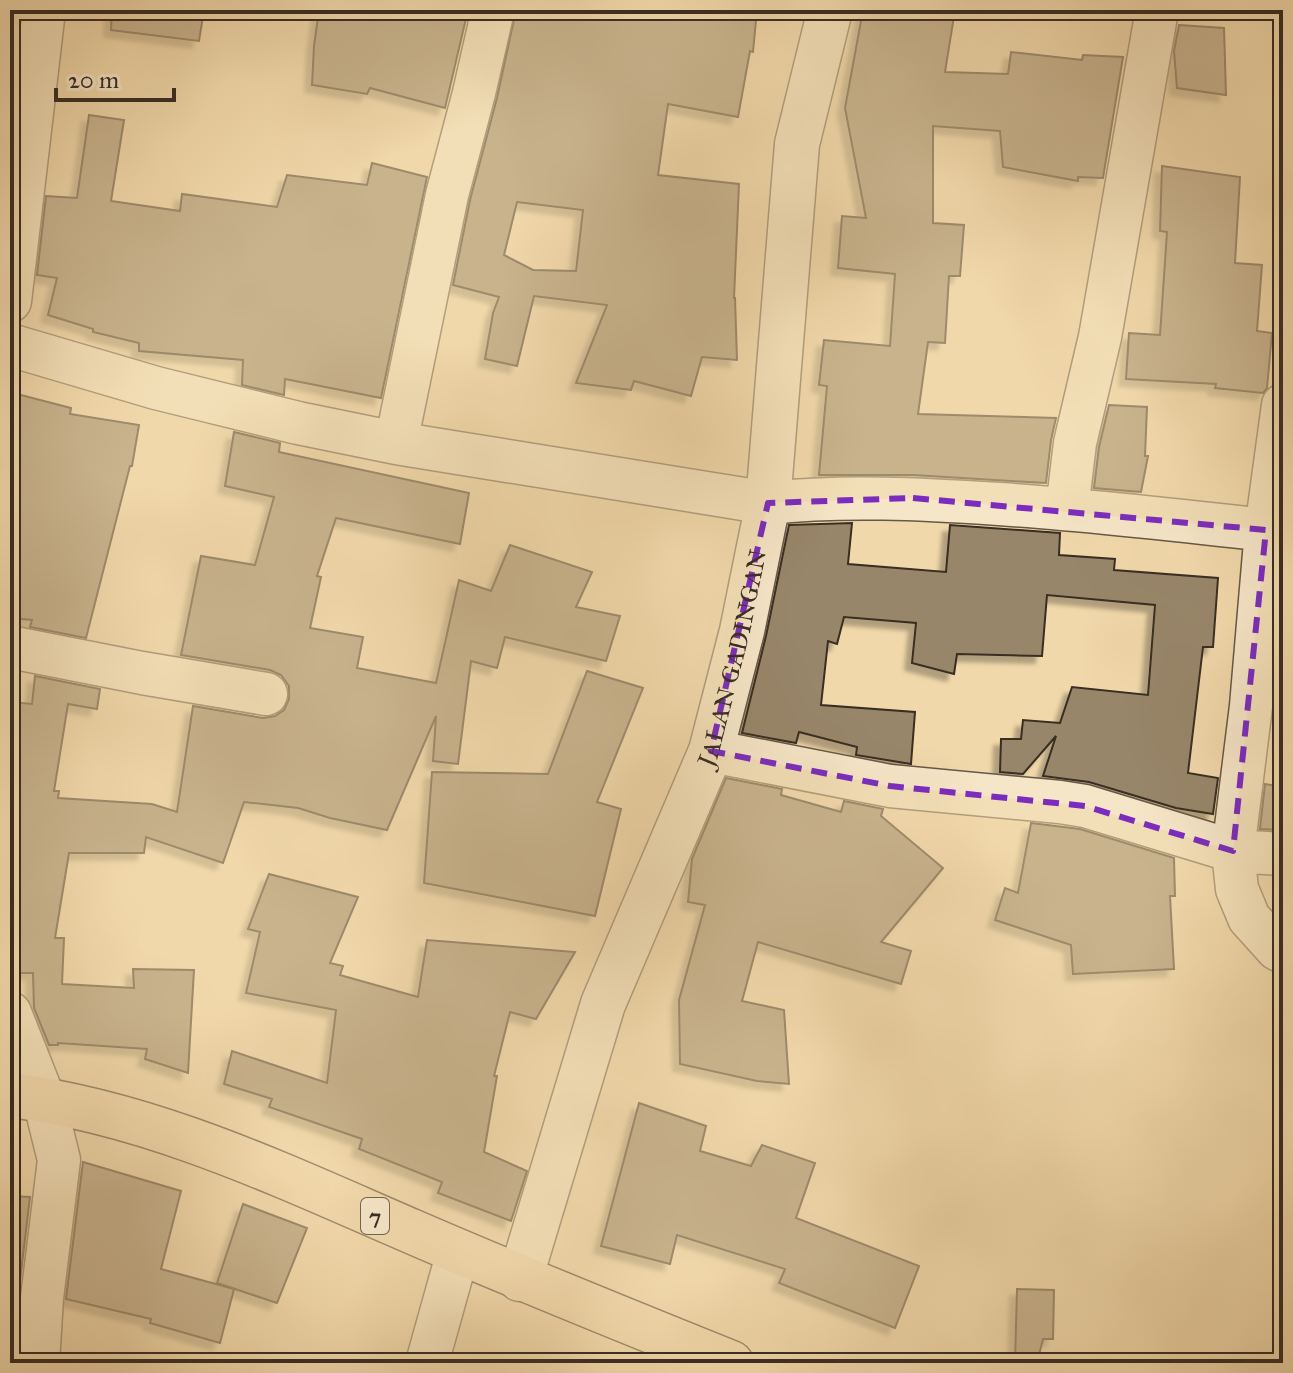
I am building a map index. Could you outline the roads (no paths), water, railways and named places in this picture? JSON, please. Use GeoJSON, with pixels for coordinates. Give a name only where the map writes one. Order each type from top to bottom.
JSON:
{"type":"FeatureCollection","features":[{"type":"Feature","properties":{"kind":"highway","name":"7"},"geometry":{"type":"LineString","coordinates":[[27,1097],[99,1111],[233,1154],[520,1279],[731,1363]]}},
{"type":"Feature","properties":{"kind":"street"},"geometry":{"type":"LineString","coordinates":[[10,301],[44,10]]}},
{"type":"Feature","properties":{"kind":"street"},"geometry":{"type":"LineString","coordinates":[[396,443],[447,195],[493,10]]}},
{"type":"Feature","properties":{"kind":"street","name":"JALAN GADINGAN"},"geometry":{"type":"LineString","coordinates":[[520,1279],[603,1004],[711,751],[742,631],[768,503],[797,144],[830,10]]}},
{"type":"Feature","properties":{"kind":"street"},"geometry":{"type":"LineString","coordinates":[[1067,509],[1075,443],[1100,337],[1157,10]]}},
{"type":"Feature","properties":{"kind":"street"},"geometry":{"type":"LineString","coordinates":[[10,345],[156,388],[298,423],[396,443],[768,503],[810,498],[913,498],[1067,509],[1266,530]]}},
{"type":"Feature","properties":{"kind":"street"},"geometry":{"type":"LineString","coordinates":[[1283,405],[1266,530],[1251,706],[1233,851],[1237,889],[1249,918],[1283,952]]}},
{"type":"Feature","properties":{"kind":"street"},"geometry":{"type":"LineString","coordinates":[[10,647],[266,694]]}},
{"type":"Feature","properties":{"kind":"street"},"geometry":{"type":"LineString","coordinates":[[711,751],[890,786],[1085,806],[1233,851],[1283,854]]}},
{"type":"Feature","properties":{"kind":"street"},"geometry":{"type":"LineString","coordinates":[[10,1013],[27,1097],[59,1160],[42,1298],[38,1363]]}},
{"type":"Feature","properties":{"kind":"street"},"geometry":{"type":"LineString","coordinates":[[427,1363],[458,1252]]}}]}
